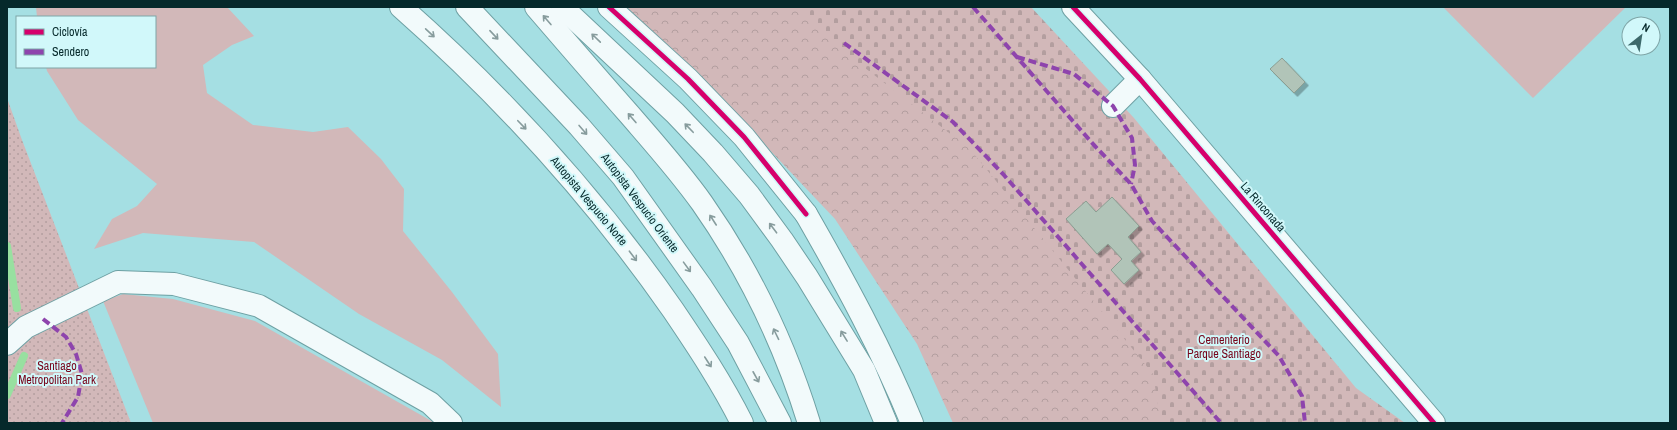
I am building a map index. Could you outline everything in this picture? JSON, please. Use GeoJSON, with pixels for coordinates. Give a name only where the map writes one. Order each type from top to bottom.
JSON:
{"type":"FeatureCollection","features":[{"type":"Feature","properties":{"kind":"main road","name":"Autopista Vespucio Norte"},"geometry":{"type":"LineString","coordinates":[[401,7],[484,84],[577,185],[655,284],[715,373],[742,423]]}},
{"type":"Feature","properties":{"kind":"main road","name":"Autopista Vespucio Oriente"},"geometry":{"type":"LineString","coordinates":[[467,7],[579,126],[623,177],[702,288],[726,325],[763,389],[780,423]]}},
{"type":"Feature","properties":{"kind":"main road"},"geometry":{"type":"LineString","coordinates":[[536,7],[672,163],[726,240],[756,294],[778,339],[799,392],[808,423]]}},
{"type":"Feature","properties":{"kind":"main road"},"geometry":{"type":"LineString","coordinates":[[562,7],[675,113],[713,153],[749,196],[782,240],[807,277],[864,370],[886,423]]}},
{"type":"Feature","properties":{"kind":"main road"},"geometry":{"type":"LineString","coordinates":[[609,7],[688,79],[744,137],[806,214],[869,328],[897,386],[912,423]]}},
{"type":"Feature","properties":{"kind":"main road","name":"La Rinconada"},"geometry":{"type":"LineString","coordinates":[[1073,7],[1140,79],[1434,423]]}},
{"type":"Feature","properties":{"kind":"main road"},"geometry":{"type":"LineString","coordinates":[[1113,106],[1140,79]]}},
{"type":"Feature","properties":{"kind":"main road"},"geometry":{"type":"LineString","coordinates":[[806,214],[862,335],[899,423]]}},
{"type":"Feature","properties":{"kind":"main road"},"geometry":{"type":"LineString","coordinates":[[7,344],[26,327],[118,282],[174,284],[259,306],[430,403],[451,423]]}},
{"type":"Feature","properties":{"kind":"green space"},"geometry":{"type":"Polygon","coordinates":[[[36,7],[227,7],[254,36],[232,45],[203,65],[207,93],[253,125],[313,132],[348,127],[381,159],[404,189],[403,231],[452,292],[498,354],[501,407],[442,360],[359,314],[254,242],[143,233],[94,249],[112,219],[137,206],[157,184],[78,120],[46,68],[156,68],[156,16],[37,16],[36,7]]]}},
{"type":"Feature","properties":{"kind":"green space"},"geometry":{"type":"Polygon","coordinates":[[[620,7],[903,7],[990,68],[1184,423],[953,423],[917,344],[835,219],[725,103],[620,7]]]}},
{"type":"Feature","properties":{"kind":"green space","name":"Cementerio Parque Santiago"},"geometry":{"type":"Polygon","coordinates":[[[796,7],[1031,7],[1134,118],[1356,388],[1405,423],[1161,423],[1153,374],[970,149],[856,61],[796,7]]]}},
{"type":"Feature","properties":{"kind":"green space"},"geometry":{"type":"Polygon","coordinates":[[[1443,7],[1626,7],[1533,98],[1443,7]]]}},
{"type":"Feature","properties":{"kind":"green space","name":"Santiago Metropolitan Park"},"geometry":{"type":"Polygon","coordinates":[[[7,98],[22,140],[131,423],[7,423],[7,98]]]}},
{"type":"Feature","properties":{"kind":"green space"},"geometry":{"type":"Polygon","coordinates":[[[123,294],[173,299],[255,321],[435,423],[153,423],[103,301],[123,294]]]}},
{"type":"Feature","properties":{"kind":"building"},"geometry":{"type":"Polygon","coordinates":[[[1282,58],[1305,82],[1294,93],[1270,69],[1282,58]]]}},
{"type":"Feature","properties":{"kind":"building"},"geometry":{"type":"Polygon","coordinates":[[[1112,197],[1139,226],[1128,237],[1141,252],[1131,261],[1139,270],[1124,284],[1111,270],[1122,259],[1108,244],[1097,254],[1066,219],[1086,201],[1096,212],[1112,197]]]}},
{"type":"Feature","properties":{"kind":"waterway"},"geometry":{"type":"LineString","coordinates":[[7,246],[17,308]]}},
{"type":"Feature","properties":{"kind":"waterway"},"geometry":{"type":"LineString","coordinates":[[7,395],[24,356]]}},
{"type":"Feature","properties":{"kind":"marked path"},"geometry":{"type":"LineString","coordinates":[[973,7],[1093,144],[1131,184],[1152,221],[1279,356],[1302,396],[1305,423]]}},
{"type":"Feature","properties":{"kind":"marked path"},"geometry":{"type":"LineString","coordinates":[[844,43],[953,122],[1003,174],[1221,423]]}},
{"type":"Feature","properties":{"kind":"marked path"},"geometry":{"type":"LineString","coordinates":[[1017,57],[1074,74],[1113,106],[1132,138],[1135,165],[1131,184]]}},
{"type":"Feature","properties":{"kind":"marked path"},"geometry":{"type":"LineString","coordinates":[[43,319],[66,337],[76,354],[82,374],[78,397],[62,423]]}},
{"type":"Feature","properties":{"kind":"cycle path"},"geometry":{"type":"LineString","coordinates":[[609,7],[688,79],[744,137],[806,214]]}},
{"type":"Feature","properties":{"kind":"cycle path"},"geometry":{"type":"LineString","coordinates":[[1073,7],[1140,79],[1434,423]]}}]}
